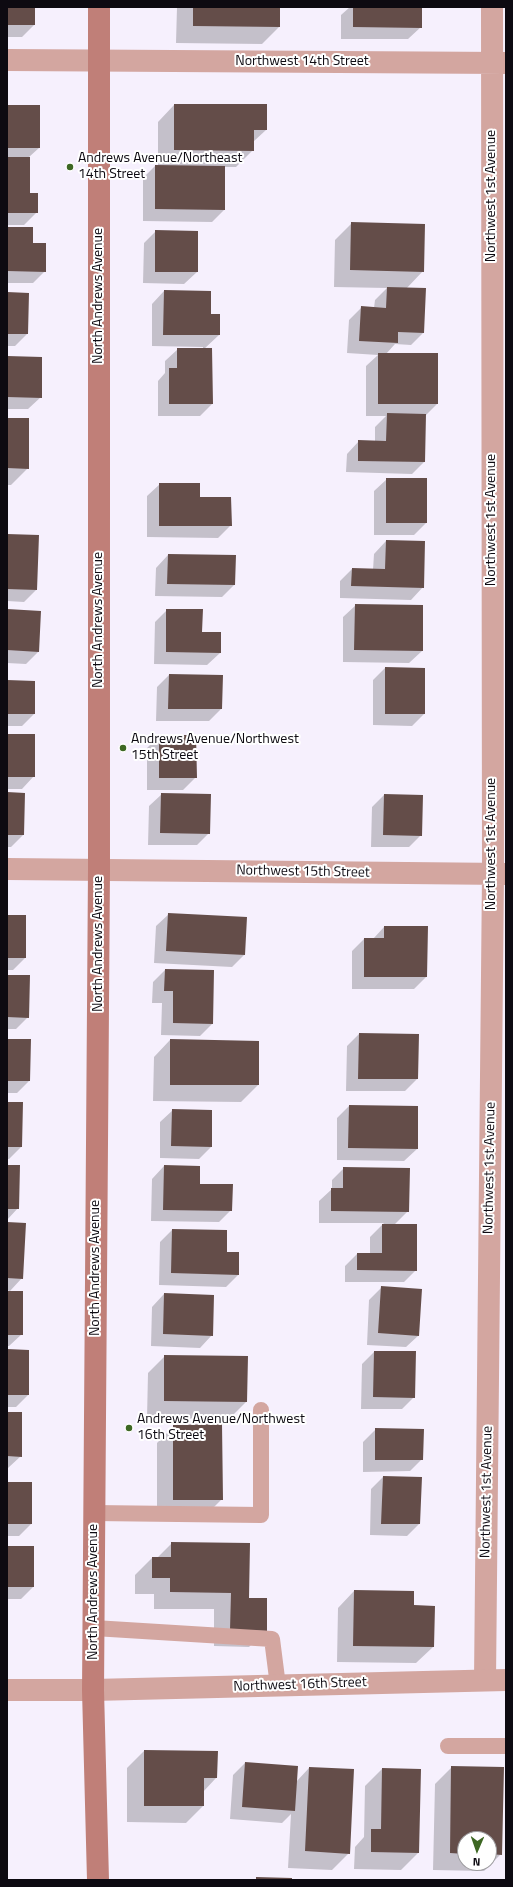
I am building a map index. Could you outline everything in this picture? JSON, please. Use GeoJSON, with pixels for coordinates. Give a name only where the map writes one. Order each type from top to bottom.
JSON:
{"type":"FeatureCollection","features":[{"type":"Feature","properties":{"kind":"main road","name":"North Andrews Avenue"},"geometry":{"type":"LineString","coordinates":[[98,1880],[93,1690],[100,869],[99,7]]}},
{"type":"Feature","properties":{"kind":"street","name":"Northwest 1st Avenue"},"geometry":{"type":"LineString","coordinates":[[492,7],[499,63],[499,874],[496,1680]]}},
{"type":"Feature","properties":{"kind":"street","name":"Northwest 14th Street"},"geometry":{"type":"LineString","coordinates":[[7,60],[499,63]]}},
{"type":"Feature","properties":{"kind":"street","name":"Northwest 15th Street"},"geometry":{"type":"LineString","coordinates":[[7,869],[499,874]]}},
{"type":"Feature","properties":{"kind":"street","name":"Northwest 16th Street"},"geometry":{"type":"LineString","coordinates":[[7,1690],[93,1690],[496,1680]]}},
{"type":"Feature","properties":{"kind":"lane"},"geometry":{"type":"LineString","coordinates":[[94,1513],[261,1515],[261,1410]]}},
{"type":"Feature","properties":{"kind":"lane"},"geometry":{"type":"LineString","coordinates":[[94,1628],[272,1639],[278,1686]]}},
{"type":"Feature","properties":{"kind":"lane"},"geometry":{"type":"LineString","coordinates":[[448,1746],[506,1746]]}},
{"type":"Feature","properties":{"kind":"building"},"geometry":{"type":"Polygon","coordinates":[[[7,7],[35,7],[35,25],[7,25],[7,7]]]}},
{"type":"Feature","properties":{"kind":"building"},"geometry":{"type":"Polygon","coordinates":[[[193,7],[280,7],[280,27],[193,26],[193,7]]]}},
{"type":"Feature","properties":{"kind":"building"},"geometry":{"type":"Polygon","coordinates":[[[353,7],[422,7],[422,28],[353,27],[353,7]]]}},
{"type":"Feature","properties":{"kind":"building"},"geometry":{"type":"Polygon","coordinates":[[[174,104],[267,104],[267,130],[254,130],[254,151],[174,150],[174,104]]]}},
{"type":"Feature","properties":{"kind":"building"},"geometry":{"type":"Polygon","coordinates":[[[7,105],[40,105],[40,148],[7,148],[7,105]]]}},
{"type":"Feature","properties":{"kind":"building"},"geometry":{"type":"Polygon","coordinates":[[[7,157],[30,157],[30,193],[38,193],[38,213],[7,213],[7,157]]]}},
{"type":"Feature","properties":{"kind":"building"},"geometry":{"type":"Polygon","coordinates":[[[155,165],[225,166],[225,210],[155,209],[155,165]]]}},
{"type":"Feature","properties":{"kind":"building"},"geometry":{"type":"Polygon","coordinates":[[[351,222],[425,224],[424,272],[350,270],[351,222]]]}},
{"type":"Feature","properties":{"kind":"building"},"geometry":{"type":"Polygon","coordinates":[[[7,227],[33,227],[33,243],[46,243],[46,272],[7,271],[7,227]]]}},
{"type":"Feature","properties":{"kind":"building"},"geometry":{"type":"Polygon","coordinates":[[[155,230],[198,231],[198,272],[155,272],[155,230]]]}},
{"type":"Feature","properties":{"kind":"building"},"geometry":{"type":"Polygon","coordinates":[[[387,287],[426,288],[424,333],[398,332],[398,343],[359,341],[361,306],[386,308],[387,287]]]}},
{"type":"Feature","properties":{"kind":"building"},"geometry":{"type":"Polygon","coordinates":[[[164,290],[211,291],[211,314],[220,314],[220,335],[163,335],[164,290]]]}},
{"type":"Feature","properties":{"kind":"building"},"geometry":{"type":"Polygon","coordinates":[[[7,292],[29,293],[28,334],[7,334],[7,292]]]}},
{"type":"Feature","properties":{"kind":"building"},"geometry":{"type":"Polygon","coordinates":[[[177,348],[212,348],[213,404],[169,404],[169,368],[177,368],[177,348]]]}},
{"type":"Feature","properties":{"kind":"building"},"geometry":{"type":"Polygon","coordinates":[[[378,353],[438,353],[438,404],[378,404],[378,353]]]}},
{"type":"Feature","properties":{"kind":"building"},"geometry":{"type":"Polygon","coordinates":[[[7,356],[42,357],[42,398],[7,397],[7,356]]]}},
{"type":"Feature","properties":{"kind":"building"},"geometry":{"type":"Polygon","coordinates":[[[387,413],[426,414],[425,462],[358,461],[358,440],[386,441],[387,413]]]}},
{"type":"Feature","properties":{"kind":"building"},"geometry":{"type":"Polygon","coordinates":[[[7,418],[29,418],[29,469],[7,468],[7,418]]]}},
{"type":"Feature","properties":{"kind":"building"},"geometry":{"type":"Polygon","coordinates":[[[386,478],[427,478],[427,523],[386,523],[386,478]]]}},
{"type":"Feature","properties":{"kind":"building"},"geometry":{"type":"Polygon","coordinates":[[[159,483],[200,483],[200,497],[231,497],[232,526],[159,526],[159,483]]]}},
{"type":"Feature","properties":{"kind":"building"},"geometry":{"type":"Polygon","coordinates":[[[7,534],[39,535],[37,590],[7,589],[7,534]]]}},
{"type":"Feature","properties":{"kind":"building"},"geometry":{"type":"Polygon","coordinates":[[[386,540],[425,541],[424,588],[351,586],[352,568],[385,569],[386,540]]]}},
{"type":"Feature","properties":{"kind":"building"},"geometry":{"type":"Polygon","coordinates":[[[168,554],[236,555],[235,585],[167,584],[168,554]]]}},
{"type":"Feature","properties":{"kind":"building"},"geometry":{"type":"Polygon","coordinates":[[[355,604],[423,605],[423,651],[354,650],[355,604]]]}},
{"type":"Feature","properties":{"kind":"building"},"geometry":{"type":"Polygon","coordinates":[[[7,609],[41,611],[39,652],[7,650],[7,609]]]}},
{"type":"Feature","properties":{"kind":"building"},"geometry":{"type":"Polygon","coordinates":[[[166,609],[203,609],[202,632],[221,632],[221,653],[166,652],[166,609]]]}},
{"type":"Feature","properties":{"kind":"building"},"geometry":{"type":"Polygon","coordinates":[[[385,667],[425,668],[425,714],[385,714],[385,667]]]}},
{"type":"Feature","properties":{"kind":"building"},"geometry":{"type":"Polygon","coordinates":[[[169,674],[223,675],[222,709],[168,709],[169,674]]]}},
{"type":"Feature","properties":{"kind":"building"},"geometry":{"type":"Polygon","coordinates":[[[7,680],[35,681],[35,714],[7,714],[7,680]]]}},
{"type":"Feature","properties":{"kind":"building"},"geometry":{"type":"Polygon","coordinates":[[[7,734],[35,734],[35,777],[7,777],[7,734]]]}},
{"type":"Feature","properties":{"kind":"building"},"geometry":{"type":"Polygon","coordinates":[[[159,735],[196,735],[197,778],[159,778],[159,735]]]}},
{"type":"Feature","properties":{"kind":"building"},"geometry":{"type":"Polygon","coordinates":[[[7,792],[25,793],[24,835],[7,835],[7,792]]]}},
{"type":"Feature","properties":{"kind":"building"},"geometry":{"type":"Polygon","coordinates":[[[161,793],[211,794],[210,834],[160,833],[161,793]]]}},
{"type":"Feature","properties":{"kind":"building"},"geometry":{"type":"Polygon","coordinates":[[[384,794],[423,795],[422,836],[383,835],[384,794]]]}},
{"type":"Feature","properties":{"kind":"building"},"geometry":{"type":"Polygon","coordinates":[[[168,913],[247,917],[245,955],[166,951],[168,913]]]}},
{"type":"Feature","properties":{"kind":"building"},"geometry":{"type":"Polygon","coordinates":[[[7,915],[26,915],[26,958],[7,958],[7,915]]]}},
{"type":"Feature","properties":{"kind":"building"},"geometry":{"type":"Polygon","coordinates":[[[384,926],[428,926],[427,977],[364,977],[364,938],[384,938],[384,926]]]}},
{"type":"Feature","properties":{"kind":"building"},"geometry":{"type":"Polygon","coordinates":[[[165,969],[214,970],[213,1024],[173,1023],[173,991],[164,991],[165,969]]]}},
{"type":"Feature","properties":{"kind":"building"},"geometry":{"type":"Polygon","coordinates":[[[7,975],[30,975],[29,1018],[7,1017],[7,975]]]}},
{"type":"Feature","properties":{"kind":"building"},"geometry":{"type":"Polygon","coordinates":[[[359,1033],[419,1034],[418,1079],[358,1079],[359,1033]]]}},
{"type":"Feature","properties":{"kind":"building"},"geometry":{"type":"Polygon","coordinates":[[[7,1039],[31,1039],[30,1081],[7,1081],[7,1039]]]}},
{"type":"Feature","properties":{"kind":"building"},"geometry":{"type":"Polygon","coordinates":[[[170,1039],[259,1041],[259,1085],[170,1085],[170,1039]]]}},
{"type":"Feature","properties":{"kind":"building"},"geometry":{"type":"Polygon","coordinates":[[[7,1102],[23,1102],[22,1147],[7,1147],[7,1102]]]}},
{"type":"Feature","properties":{"kind":"building"},"geometry":{"type":"Polygon","coordinates":[[[349,1105],[418,1106],[418,1149],[348,1148],[349,1105]]]}},
{"type":"Feature","properties":{"kind":"building"},"geometry":{"type":"Polygon","coordinates":[[[172,1109],[212,1110],[212,1147],[171,1146],[172,1109]]]}},
{"type":"Feature","properties":{"kind":"building"},"geometry":{"type":"Polygon","coordinates":[[[7,1165],[20,1165],[19,1209],[7,1209],[7,1165]]]}},
{"type":"Feature","properties":{"kind":"building"},"geometry":{"type":"Polygon","coordinates":[[[164,1165],[200,1166],[200,1184],[233,1184],[232,1211],[163,1210],[164,1165]]]}},
{"type":"Feature","properties":{"kind":"building"},"geometry":{"type":"Polygon","coordinates":[[[343,1167],[410,1168],[409,1212],[331,1211],[331,1188],[343,1188],[343,1167]]]}},
{"type":"Feature","properties":{"kind":"building"},"geometry":{"type":"Polygon","coordinates":[[[7,1222],[26,1223],[23,1279],[7,1278],[7,1222]]]}},
{"type":"Feature","properties":{"kind":"building"},"geometry":{"type":"Polygon","coordinates":[[[382,1224],[417,1224],[417,1271],[357,1270],[357,1253],[382,1253],[382,1224]]]}},
{"type":"Feature","properties":{"kind":"building"},"geometry":{"type":"Polygon","coordinates":[[[172,1229],[227,1230],[227,1252],[239,1252],[239,1275],[171,1273],[172,1229]]]}},
{"type":"Feature","properties":{"kind":"building"},"geometry":{"type":"Polygon","coordinates":[[[381,1286],[422,1289],[419,1336],[378,1333],[381,1286]]]}},
{"type":"Feature","properties":{"kind":"building"},"geometry":{"type":"Polygon","coordinates":[[[7,1291],[23,1291],[23,1335],[7,1335],[7,1291]]]}},
{"type":"Feature","properties":{"kind":"building"},"geometry":{"type":"Polygon","coordinates":[[[164,1293],[214,1295],[213,1336],[163,1334],[164,1293]]]}},
{"type":"Feature","properties":{"kind":"building"},"geometry":{"type":"Polygon","coordinates":[[[7,1349],[29,1350],[29,1395],[7,1395],[7,1349]]]}},
{"type":"Feature","properties":{"kind":"building"},"geometry":{"type":"Polygon","coordinates":[[[374,1351],[416,1351],[415,1398],[373,1397],[374,1351]]]}},
{"type":"Feature","properties":{"kind":"building"},"geometry":{"type":"Polygon","coordinates":[[[164,1355],[248,1356],[247,1402],[164,1401],[164,1355]]]}},
{"type":"Feature","properties":{"kind":"building"},"geometry":{"type":"Polygon","coordinates":[[[7,1412],[22,1412],[22,1457],[7,1456],[7,1412]]]}},
{"type":"Feature","properties":{"kind":"building"},"geometry":{"type":"Polygon","coordinates":[[[222,1424],[223,1500],[173,1500],[173,1425],[222,1424]]]}},
{"type":"Feature","properties":{"kind":"building"},"geometry":{"type":"Polygon","coordinates":[[[375,1428],[424,1429],[423,1460],[375,1460],[375,1428]]]}},
{"type":"Feature","properties":{"kind":"building"},"geometry":{"type":"Polygon","coordinates":[[[383,1476],[422,1477],[420,1524],[381,1524],[383,1476]]]}},
{"type":"Feature","properties":{"kind":"building"},"geometry":{"type":"Polygon","coordinates":[[[7,1482],[32,1482],[32,1524],[7,1524],[7,1482]]]}},
{"type":"Feature","properties":{"kind":"building"},"geometry":{"type":"Polygon","coordinates":[[[171,1542],[250,1543],[249,1598],[267,1598],[267,1631],[230,1630],[231,1593],[170,1592],[170,1578],[152,1578],[152,1557],[171,1557],[171,1542]]]}},
{"type":"Feature","properties":{"kind":"building"},"geometry":{"type":"Polygon","coordinates":[[[7,1546],[34,1546],[34,1587],[7,1587],[7,1546]]]}},
{"type":"Feature","properties":{"kind":"building"},"geometry":{"type":"Polygon","coordinates":[[[354,1590],[414,1591],[414,1605],[435,1606],[434,1647],[353,1646],[354,1590]]]}},
{"type":"Feature","properties":{"kind":"building"},"geometry":{"type":"Polygon","coordinates":[[[144,1750],[218,1751],[217,1778],[204,1778],[204,1806],[144,1806],[144,1750]]]}},
{"type":"Feature","properties":{"kind":"building"},"geometry":{"type":"Polygon","coordinates":[[[245,1762],[298,1766],[295,1811],[242,1807],[245,1762]]]}},
{"type":"Feature","properties":{"kind":"building"},"geometry":{"type":"Polygon","coordinates":[[[451,1766],[504,1767],[502,1855],[497,1855],[497,1831],[457,1831],[457,1853],[450,1853],[451,1766]]]}},
{"type":"Feature","properties":{"kind":"building"},"geometry":{"type":"Polygon","coordinates":[[[309,1767],[354,1769],[350,1854],[305,1851],[309,1767]]]}},
{"type":"Feature","properties":{"kind":"building"},"geometry":{"type":"Polygon","coordinates":[[[382,1768],[421,1769],[419,1853],[371,1852],[371,1829],[381,1829],[382,1768]]]}},
{"type":"Feature","properties":{"kind":"building"},"geometry":{"type":"Polygon","coordinates":[[[256,1877],[292,1878],[292,1880],[256,1880],[256,1877]]]}},
{"type":"Feature","properties":{"kind":"place","name":"Andrews Avenue/Northeast 14th Street"},"geometry":{"type":"Point","coordinates":[70,167]}},
{"type":"Feature","properties":{"kind":"place","name":"Andrews Avenue/Northwest 15th Street"},"geometry":{"type":"Point","coordinates":[123,748]}},
{"type":"Feature","properties":{"kind":"place","name":"Andrews Avenue/Northwest 16th Street"},"geometry":{"type":"Point","coordinates":[129,1428]}}]}
